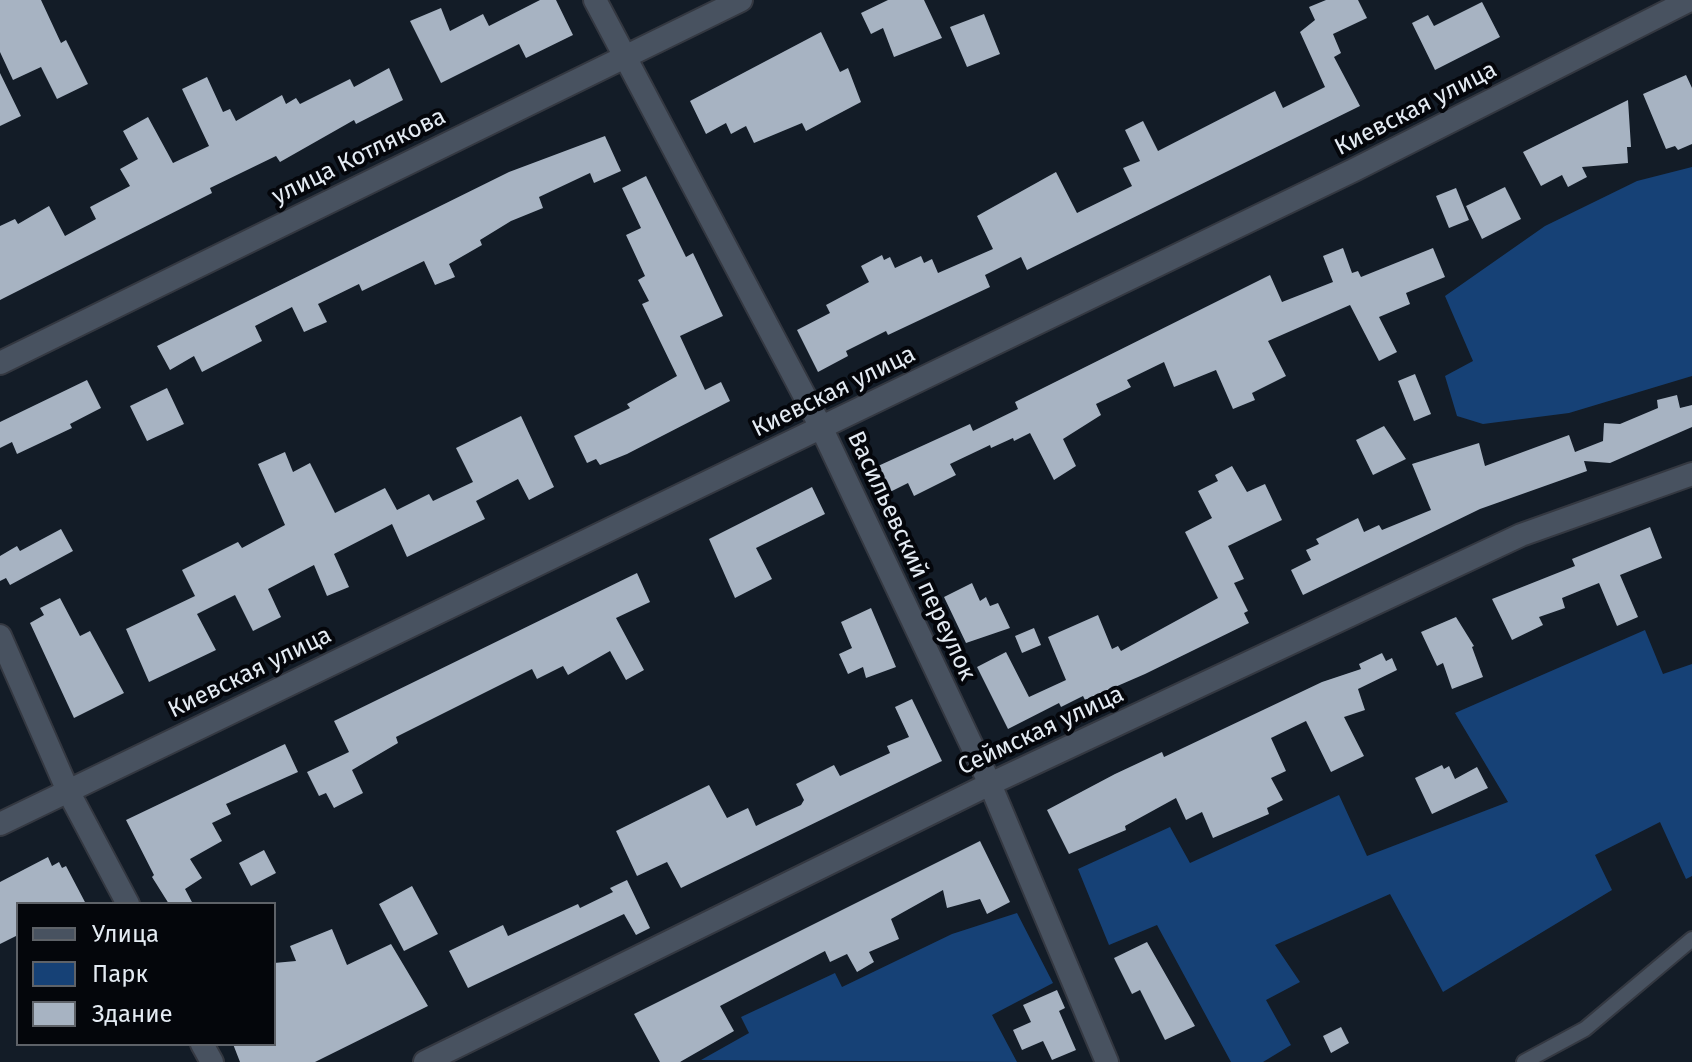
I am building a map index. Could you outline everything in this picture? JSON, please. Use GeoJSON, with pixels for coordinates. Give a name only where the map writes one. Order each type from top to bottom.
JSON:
{"type":"FeatureCollection","features":[{"type":"Feature","properties":{"kind":"street","name":"Васильевский переулок"},"geometry":{"type":"LineString","coordinates":[[595,0],[821,427],[990,784],[1107,1062]]}},
{"type":"Feature","properties":{"kind":"street","name":"улица Котлякова"},"geometry":{"type":"LineString","coordinates":[[0,363],[741,0]]}},
{"type":"Feature","properties":{"kind":"street","name":"Киевская улица"},"geometry":{"type":"LineString","coordinates":[[0,824],[1354,170],[1689,1]]}},
{"type":"Feature","properties":{"kind":"street","name":"Сеймская улица"},"geometry":{"type":"LineString","coordinates":[[425,1062],[990,784],[1521,535],[1692,474]]}},
{"type":"Feature","properties":{"kind":"street"},"geometry":{"type":"LineString","coordinates":[[0,636],[68,791],[127,902]]}},
{"type":"Feature","properties":{"kind":"lane"},"geometry":{"type":"LineString","coordinates":[[1524,1062],[1585,1029],[1692,939]]}},
{"type":"Feature","properties":{"kind":"green space"},"geometry":{"type":"Polygon","coordinates":[[[1692,167],[1692,376],[1569,413],[1483,424],[1457,416],[1445,376],[1473,361],[1445,296],[1545,226],[1637,181],[1692,167]]]}},
{"type":"Feature","properties":{"kind":"green space"},"geometry":{"type":"Polygon","coordinates":[[[1645,630],[1663,674],[1692,664],[1692,876],[1686,879],[1660,822],[1595,855],[1612,890],[1443,992],[1390,894],[1275,945],[1300,982],[1266,1000],[1291,1045],[1263,1062],[1231,1062],[1157,925],[1109,945],[1078,869],[1170,827],[1190,863],[1339,795],[1367,856],[1508,802],[1455,713],[1645,630]]]}},
{"type":"Feature","properties":{"kind":"green space"},"geometry":{"type":"Polygon","coordinates":[[[1017,913],[1053,983],[992,1015],[1017,1062],[701,1060],[749,1033],[741,1017],[835,973],[842,987],[952,934],[1017,913]]]}},
{"type":"Feature","properties":{"kind":"building"},"geometry":{"type":"Polygon","coordinates":[[[0,0],[41,0],[61,43],[66,40],[88,84],[57,99],[41,67],[13,80],[0,52],[0,0]]]}},
{"type":"Feature","properties":{"kind":"building"},"geometry":{"type":"Polygon","coordinates":[[[540,0],[556,0],[573,35],[526,58],[519,44],[441,83],[410,21],[441,8],[450,31],[483,14],[489,26],[540,0]]]}},
{"type":"Feature","properties":{"kind":"building"},"geometry":{"type":"Polygon","coordinates":[[[888,0],[924,0],[942,38],[894,57],[883,28],[871,34],[861,13],[888,0]]]}},
{"type":"Feature","properties":{"kind":"building"},"geometry":{"type":"Polygon","coordinates":[[[1326,0],[1358,0],[1367,18],[1333,34],[1341,53],[1334,57],[1360,106],[1027,270],[1021,257],[985,275],[990,287],[888,335],[886,331],[846,351],[848,356],[818,372],[797,330],[830,313],[826,305],[869,282],[861,266],[882,255],[884,260],[890,257],[895,268],[921,256],[924,263],[932,259],[938,273],[993,249],[977,216],[1056,172],[1077,213],[1132,186],[1123,168],[1140,161],[1125,130],[1143,121],[1158,151],[1275,91],[1283,108],[1325,87],[1300,32],[1315,20],[1309,7],[1326,0]]]}},
{"type":"Feature","properties":{"kind":"building"},"geometry":{"type":"Polygon","coordinates":[[[1482,2],[1500,37],[1435,70],[1412,23],[1428,15],[1434,26],[1482,2]]]}},
{"type":"Feature","properties":{"kind":"building"},"geometry":{"type":"Polygon","coordinates":[[[984,14],[1000,54],[967,67],[950,27],[984,14]]]}},
{"type":"Feature","properties":{"kind":"building"},"geometry":{"type":"Polygon","coordinates":[[[821,32],[840,72],[848,68],[861,102],[806,131],[802,123],[754,143],[746,126],[731,134],[726,123],[706,134],[690,101],[821,32]]]}},
{"type":"Feature","properties":{"kind":"building"},"geometry":{"type":"Polygon","coordinates":[[[389,68],[403,100],[356,124],[354,120],[280,162],[276,156],[210,188],[212,193],[0,300],[0,226],[15,219],[18,224],[49,206],[65,236],[96,219],[90,207],[130,186],[120,169],[138,159],[123,131],[148,117],[173,163],[209,146],[182,89],[207,77],[223,112],[230,109],[236,121],[282,95],[286,104],[296,98],[300,104],[350,79],[354,87],[389,68]]]}},
{"type":"Feature","properties":{"kind":"building"},"geometry":{"type":"Polygon","coordinates":[[[0,73],[21,116],[0,126],[0,73]]]}},
{"type":"Feature","properties":{"kind":"building"},"geometry":{"type":"Polygon","coordinates":[[[1686,75],[1692,88],[1692,144],[1678,150],[1675,146],[1666,149],[1643,94],[1686,75]]]}},
{"type":"Feature","properties":{"kind":"building"},"geometry":{"type":"Polygon","coordinates":[[[1628,100],[1631,147],[1627,147],[1628,163],[1582,167],[1587,177],[1568,187],[1562,175],[1541,186],[1523,152],[1628,100]]]}},
{"type":"Feature","properties":{"kind":"building"},"geometry":{"type":"Polygon","coordinates":[[[605,136],[621,171],[594,183],[590,173],[539,197],[543,208],[511,221],[480,240],[482,245],[449,264],[455,277],[435,285],[424,261],[362,291],[359,284],[318,304],[327,322],[304,332],[292,307],[255,326],[262,341],[202,372],[194,356],[170,370],[157,346],[509,172],[605,136]]]}},
{"type":"Feature","properties":{"kind":"building"},"geometry":{"type":"Polygon","coordinates":[[[646,176],[686,257],[693,253],[723,316],[680,336],[705,390],[721,382],[730,401],[627,454],[600,465],[596,459],[587,463],[574,436],[630,408],[627,404],[677,376],[642,304],[649,301],[638,280],[645,276],[626,235],[641,228],[622,188],[646,176]]]}},
{"type":"Feature","properties":{"kind":"building"},"geometry":{"type":"Polygon","coordinates":[[[1505,187],[1521,219],[1482,239],[1466,206],[1505,187]]]}},
{"type":"Feature","properties":{"kind":"building"},"geometry":{"type":"Polygon","coordinates":[[[1456,188],[1469,220],[1449,228],[1436,196],[1456,188]]]}},
{"type":"Feature","properties":{"kind":"building"},"geometry":{"type":"Polygon","coordinates":[[[1343,248],[1352,273],[1358,271],[1361,277],[1433,248],[1445,277],[1406,293],[1410,304],[1379,317],[1397,352],[1379,361],[1350,305],[1268,341],[1286,376],[1252,393],[1255,400],[1233,409],[1216,370],[1174,387],[1164,362],[1127,380],[1131,387],[1096,404],[1101,415],[1063,439],[1076,466],[1054,480],[1030,433],[991,448],[990,445],[950,464],[956,475],[914,496],[908,483],[890,492],[878,466],[970,424],[973,431],[1018,409],[1015,402],[1270,275],[1282,302],[1333,282],[1323,256],[1343,248]]]}},
{"type":"Feature","properties":{"kind":"building"},"geometry":{"type":"Polygon","coordinates":[[[1415,374],[1431,414],[1414,421],[1398,381],[1415,374]]]}},
{"type":"Feature","properties":{"kind":"building"},"geometry":{"type":"Polygon","coordinates":[[[87,380],[101,408],[70,424],[72,428],[17,454],[12,442],[0,448],[0,422],[87,380]]]}},
{"type":"Feature","properties":{"kind":"building"},"geometry":{"type":"Polygon","coordinates":[[[167,388],[184,424],[147,441],[130,406],[167,388]]]}},
{"type":"Feature","properties":{"kind":"building"},"geometry":{"type":"Polygon","coordinates":[[[1677,395],[1680,408],[1692,405],[1692,427],[1610,463],[1584,461],[1587,471],[1480,509],[1303,595],[1291,570],[1311,560],[1306,550],[1319,544],[1316,539],[1358,518],[1364,532],[1379,525],[1382,530],[1431,510],[1412,464],[1479,443],[1485,466],[1569,435],[1575,452],[1603,441],[1604,423],[1620,424],[1658,408],[1657,400],[1677,395]]]}},
{"type":"Feature","properties":{"kind":"building"},"geometry":{"type":"Polygon","coordinates":[[[521,416],[554,487],[529,500],[518,479],[476,501],[485,519],[407,557],[392,524],[334,554],[349,587],[327,596],[314,565],[268,589],[281,617],[253,631],[235,595],[197,614],[216,650],[149,682],[126,629],[195,596],[182,570],[238,542],[242,548],[285,525],[258,464],[285,452],[293,472],[310,463],[335,513],[385,488],[397,510],[429,494],[433,501],[473,482],[456,448],[521,416]]]}},
{"type":"Feature","properties":{"kind":"building"},"geometry":{"type":"Polygon","coordinates":[[[1384,426],[1406,459],[1373,475],[1356,440],[1384,426]]]}},
{"type":"Feature","properties":{"kind":"building"},"geometry":{"type":"Polygon","coordinates":[[[1232,466],[1247,492],[1265,484],[1282,520],[1228,546],[1244,579],[1234,583],[1248,611],[1244,613],[1249,623],[1145,674],[1085,700],[1083,696],[1061,707],[1059,703],[1008,729],[977,667],[1006,652],[1029,697],[1066,680],[1048,637],[1098,615],[1112,649],[1118,646],[1121,651],[1218,598],[1185,532],[1212,518],[1198,491],[1218,481],[1215,475],[1232,466]]]}},
{"type":"Feature","properties":{"kind":"building"},"geometry":{"type":"Polygon","coordinates":[[[812,487],[825,514],[756,548],[772,579],[735,598],[709,539],[812,487]]]}},
{"type":"Feature","properties":{"kind":"building"},"geometry":{"type":"Polygon","coordinates":[[[1650,527],[1662,558],[1620,575],[1638,617],[1617,626],[1599,583],[1562,598],[1565,608],[1539,617],[1543,625],[1512,640],[1492,599],[1575,566],[1572,559],[1650,527]]]}},
{"type":"Feature","properties":{"kind":"building"},"geometry":{"type":"Polygon","coordinates":[[[61,529],[73,551],[10,585],[6,578],[0,581],[0,556],[17,546],[20,551],[61,529]]]}},
{"type":"Feature","properties":{"kind":"building"},"geometry":{"type":"Polygon","coordinates":[[[637,573],[650,602],[616,618],[644,670],[626,680],[610,651],[568,675],[563,666],[537,679],[532,669],[396,737],[398,743],[352,770],[363,793],[334,808],[326,793],[319,796],[307,772],[349,752],[334,721],[637,573]]]}},
{"type":"Feature","properties":{"kind":"building"},"geometry":{"type":"Polygon","coordinates":[[[972,583],[980,601],[986,597],[990,606],[998,603],[1010,628],[966,643],[944,597],[972,583]]]}},
{"type":"Feature","properties":{"kind":"building"},"geometry":{"type":"Polygon","coordinates":[[[60,598],[80,636],[90,631],[124,693],[74,718],[30,623],[44,615],[40,608],[60,598]]]}},
{"type":"Feature","properties":{"kind":"building"},"geometry":{"type":"Polygon","coordinates":[[[871,608],[896,667],[866,678],[863,667],[848,674],[839,654],[852,648],[841,622],[871,608]]]}},
{"type":"Feature","properties":{"kind":"building"},"geometry":{"type":"Polygon","coordinates":[[[1456,617],[1474,646],[1483,677],[1452,689],[1443,663],[1437,666],[1421,632],[1456,617]]]}},
{"type":"Feature","properties":{"kind":"building"},"geometry":{"type":"Polygon","coordinates":[[[1034,628],[1041,645],[1022,653],[1015,636],[1034,628]]]}},
{"type":"Feature","properties":{"kind":"building"},"geometry":{"type":"Polygon","coordinates":[[[1382,653],[1386,661],[1392,658],[1397,670],[1358,689],[1365,710],[1344,717],[1364,756],[1331,772],[1306,721],[1271,738],[1286,771],[1271,778],[1283,800],[1267,808],[1269,814],[1213,838],[1202,812],[1186,820],[1176,798],[1125,826],[1126,830],[1069,854],[1047,810],[1162,752],[1164,757],[1322,682],[1361,669],[1359,664],[1382,653]]]}},
{"type":"Feature","properties":{"kind":"building"},"geometry":{"type":"Polygon","coordinates":[[[912,699],[942,761],[681,888],[667,862],[637,876],[616,831],[709,785],[727,818],[748,808],[756,826],[801,805],[804,800],[796,784],[834,765],[840,776],[890,753],[887,746],[909,737],[895,707],[912,699]]]}},
{"type":"Feature","properties":{"kind":"building"},"geometry":{"type":"Polygon","coordinates":[[[285,744],[298,772],[226,804],[231,814],[212,823],[222,841],[190,859],[202,878],[185,889],[192,902],[168,902],[152,877],[154,875],[126,820],[285,744]]]}},
{"type":"Feature","properties":{"kind":"building"},"geometry":{"type":"Polygon","coordinates":[[[1442,765],[1444,769],[1449,766],[1455,779],[1477,767],[1488,788],[1432,814],[1415,778],[1442,765]]]}},
{"type":"Feature","properties":{"kind":"building"},"geometry":{"type":"Polygon","coordinates":[[[980,841],[1010,902],[987,914],[980,899],[947,908],[943,890],[891,919],[899,939],[869,952],[874,962],[857,972],[847,954],[830,962],[825,951],[720,1006],[734,1031],[680,1062],[660,1062],[634,1014],[980,841]]]}},
{"type":"Feature","properties":{"kind":"building"},"geometry":{"type":"Polygon","coordinates":[[[264,850],[276,873],[251,886],[239,863],[264,850]]]}},
{"type":"Feature","properties":{"kind":"building"},"geometry":{"type":"Polygon","coordinates":[[[48,857],[52,866],[59,862],[62,868],[66,866],[85,902],[16,902],[16,936],[0,944],[0,882],[48,857]]]}},
{"type":"Feature","properties":{"kind":"building"},"geometry":{"type":"Polygon","coordinates":[[[627,880],[650,928],[636,935],[624,914],[468,988],[449,951],[503,925],[508,936],[578,904],[580,908],[613,892],[610,888],[627,880]]]}},
{"type":"Feature","properties":{"kind":"building"},"geometry":{"type":"Polygon","coordinates":[[[412,886],[438,934],[404,951],[379,904],[412,886]]]}},
{"type":"Feature","properties":{"kind":"building"},"geometry":{"type":"Polygon","coordinates":[[[332,929],[347,965],[391,944],[428,1006],[315,1062],[240,1062],[234,1046],[276,1046],[276,963],[296,961],[290,946],[332,929]]]}},
{"type":"Feature","properties":{"kind":"building"},"geometry":{"type":"Polygon","coordinates":[[[1147,942],[1195,1026],[1165,1040],[1140,990],[1132,994],[1114,958],[1147,942]]]}},
{"type":"Feature","properties":{"kind":"building"},"geometry":{"type":"Polygon","coordinates":[[[1057,990],[1065,1008],[1059,1011],[1076,1050],[1052,1060],[1043,1041],[1022,1050],[1013,1030],[1031,1022],[1023,1005],[1057,990]]]}},
{"type":"Feature","properties":{"kind":"building"},"geometry":{"type":"Polygon","coordinates":[[[1341,1027],[1349,1043],[1331,1053],[1323,1036],[1341,1027]]]}}]}
